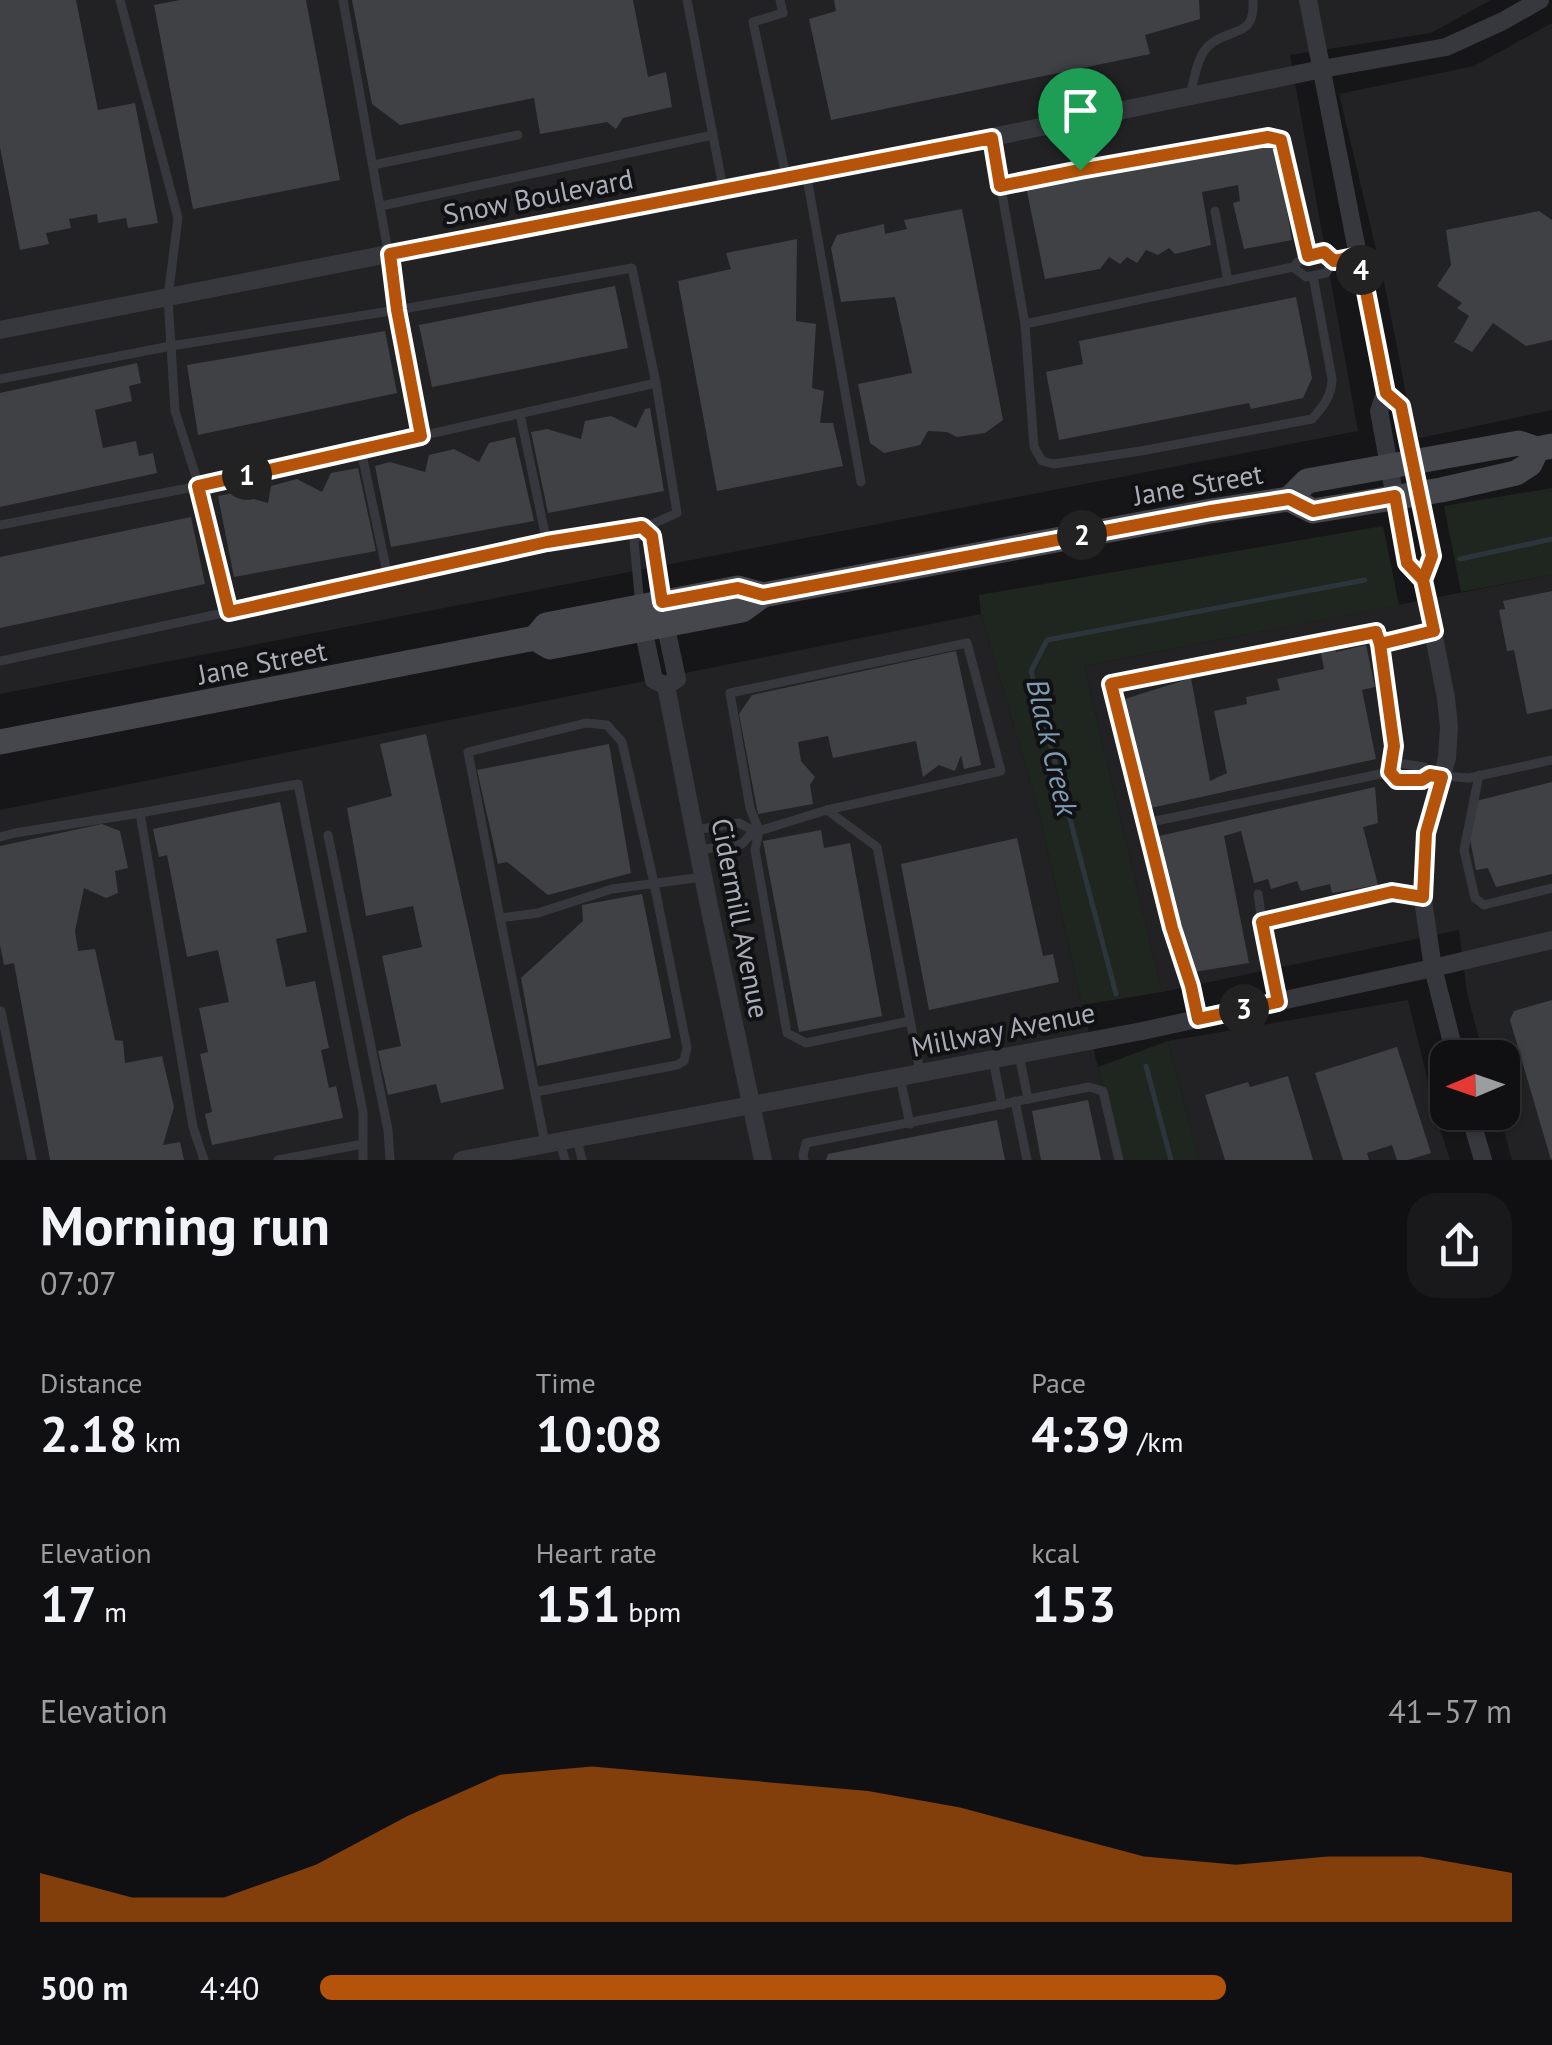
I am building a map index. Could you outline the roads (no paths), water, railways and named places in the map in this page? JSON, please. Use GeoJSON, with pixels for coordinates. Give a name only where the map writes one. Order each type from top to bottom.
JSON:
{"type":"FeatureCollection","features":[{"type":"Feature","properties":{"kind":"main road","name":"Jane Street"},"geometry":{"type":"LineString","coordinates":[[0,742],[535,638],[550,647],[652,615],[742,610],[763,595],[1211,511],[1289,499],[1313,511],[1407,495],[1516,474],[1544,448],[1519,443],[1307,481],[1289,499]]}},
{"type":"Feature","properties":{"kind":"street"},"geometry":{"type":"LineString","coordinates":[[1308,0],[1386,393],[1401,406],[1400,464],[1407,495],[1407,563],[1423,580],[1446,698],[1447,758],[1436,776],[1426,833],[1423,897],[1433,968],[1451,1040]]}},
{"type":"Feature","properties":{"kind":"street","name":"Snow Boulevard"},"geometry":{"type":"LineString","coordinates":[[0,330],[1446,46],[1540,0]]}},
{"type":"Feature","properties":{"kind":"street","name":"Cidermill Avenue"},"geometry":{"type":"LineString","coordinates":[[652,615],[654,680],[666,686],[763,1160]]}},
{"type":"Feature","properties":{"kind":"street","name":"Millway Avenue"},"geometry":{"type":"LineString","coordinates":[[462,1160],[562,1146],[751,1104],[1198,1019],[1552,940]]}},
{"type":"Feature","properties":{"kind":"street"},"geometry":{"type":"LineString","coordinates":[[1475,1130],[1483,1160]]}},
{"type":"Feature","properties":{"kind":"lane"},"geometry":{"type":"LineString","coordinates":[[120,0],[178,218],[168,297],[176,411],[229,612]]}},
{"type":"Feature","properties":{"kind":"lane"},"geometry":{"type":"LineString","coordinates":[[343,0],[421,436]]}},
{"type":"Feature","properties":{"kind":"lane"},"geometry":{"type":"LineString","coordinates":[[687,0],[723,188]]}},
{"type":"Feature","properties":{"kind":"lane"},"geometry":{"type":"LineString","coordinates":[[780,0],[783,12],[753,22],[786,176]]}},
{"type":"Feature","properties":{"kind":"lane"},"geometry":{"type":"LineString","coordinates":[[1190,96],[1198,64],[1210,44],[1246,27],[1254,13],[1253,0]]}},
{"type":"Feature","properties":{"kind":"lane"},"geometry":{"type":"LineString","coordinates":[[374,165],[518,135]]}},
{"type":"Feature","properties":{"kind":"lane"},"geometry":{"type":"LineString","coordinates":[[381,206],[713,135]]}},
{"type":"Feature","properties":{"kind":"lane"},"geometry":{"type":"LineString","coordinates":[[992,138],[1025,324],[1034,447],[1042,461],[1054,464],[1141,451],[1312,419],[1332,388],[1314,276]]}},
{"type":"Feature","properties":{"kind":"lane"},"geometry":{"type":"LineString","coordinates":[[1000,186],[1178,152],[1277,138],[1282,143],[1308,256]]}},
{"type":"Feature","properties":{"kind":"lane"},"geometry":{"type":"LineString","coordinates":[[806,172],[860,482]]}},
{"type":"Feature","properties":{"kind":"lane"},"geometry":{"type":"LineString","coordinates":[[1215,211],[1228,282]]}},
{"type":"Feature","properties":{"kind":"lane"},"geometry":{"type":"LineString","coordinates":[[1025,324],[1293,268],[1302,257],[1324,252],[1334,261]]}},
{"type":"Feature","properties":{"kind":"lane"},"geometry":{"type":"LineString","coordinates":[[1293,268],[1306,277],[1314,276],[1326,273],[1334,261],[1359,256]]}},
{"type":"Feature","properties":{"kind":"lane"},"geometry":{"type":"LineString","coordinates":[[0,380],[171,346],[632,268],[656,383],[676,513],[642,527],[547,542],[0,661]]}},
{"type":"Feature","properties":{"kind":"lane"},"geometry":{"type":"LineString","coordinates":[[0,526],[198,486],[656,383]]}},
{"type":"Feature","properties":{"kind":"lane"},"geometry":{"type":"LineString","coordinates":[[520,414],[547,542]]}},
{"type":"Feature","properties":{"kind":"lane"},"geometry":{"type":"LineString","coordinates":[[361,450],[388,577]]}},
{"type":"Feature","properties":{"kind":"lane"},"geometry":{"type":"LineString","coordinates":[[642,527],[652,536],[652,615]]}},
{"type":"Feature","properties":{"kind":"lane"},"geometry":{"type":"LineString","coordinates":[[642,527],[634,542],[652,615]]}},
{"type":"Feature","properties":{"kind":"lane"},"geometry":{"type":"LineString","coordinates":[[1380,644],[1434,631]]}},
{"type":"Feature","properties":{"kind":"lane"},"geometry":{"type":"LineString","coordinates":[[1198,1019],[1111,684],[1376,632],[1394,746],[1390,772],[1397,780],[1468,778],[1552,760]]}},
{"type":"Feature","properties":{"kind":"lane"},"geometry":{"type":"LineString","coordinates":[[699,850],[742,844],[756,831],[827,810],[1001,771],[967,644],[730,693],[756,831],[755,850],[787,1033],[806,1044],[910,1021]]}},
{"type":"Feature","properties":{"kind":"lane"},"geometry":{"type":"LineString","coordinates":[[535,1092],[677,1065],[684,1060],[687,1048],[622,742],[608,725],[586,724],[468,752],[535,1092],[562,1146],[582,1160]]}},
{"type":"Feature","properties":{"kind":"lane"},"geometry":{"type":"LineString","coordinates":[[1146,823],[1390,772]]}},
{"type":"Feature","properties":{"kind":"lane"},"geometry":{"type":"LineString","coordinates":[[1479,776],[1464,850],[1475,898],[1484,905],[1552,888]]}},
{"type":"Feature","properties":{"kind":"lane"},"geometry":{"type":"LineString","coordinates":[[0,837],[298,784],[363,1112],[362,1160]]}},
{"type":"Feature","properties":{"kind":"lane"},"geometry":{"type":"LineString","coordinates":[[827,810],[877,847],[920,1072]]}},
{"type":"Feature","properties":{"kind":"lane"},"geometry":{"type":"LineString","coordinates":[[140,813],[193,1127],[204,1160]]}},
{"type":"Feature","properties":{"kind":"lane"},"geometry":{"type":"LineString","coordinates":[[695,830],[738,823],[756,831]]}},
{"type":"Feature","properties":{"kind":"lane"},"geometry":{"type":"LineString","coordinates":[[328,836],[388,1130],[390,1160]]}},
{"type":"Feature","properties":{"kind":"lane"},"geometry":{"type":"LineString","coordinates":[[500,918],[538,913],[612,889],[703,877]]}},
{"type":"Feature","properties":{"kind":"lane"},"geometry":{"type":"LineString","coordinates":[[1262,922],[1392,892],[1423,897]]}},
{"type":"Feature","properties":{"kind":"lane"},"geometry":{"type":"LineString","coordinates":[[1258,894],[1278,1002]]}},
{"type":"Feature","properties":{"kind":"lane"},"geometry":{"type":"LineString","coordinates":[[0,1009],[32,1160]]}},
{"type":"Feature","properties":{"kind":"lane"},"geometry":{"type":"LineString","coordinates":[[1020,1054],[1028,1098]]}},
{"type":"Feature","properties":{"kind":"lane"},"geometry":{"type":"LineString","coordinates":[[993,1060],[1002,1105]]}},
{"type":"Feature","properties":{"kind":"lane"},"geometry":{"type":"LineString","coordinates":[[899,1076],[910,1124]]}},
{"type":"Feature","properties":{"kind":"lane"},"geometry":{"type":"LineString","coordinates":[[804,1160],[806,1143],[1089,1087],[1103,1091],[1120,1160]]}},
{"type":"Feature","properties":{"kind":"lane"},"geometry":{"type":"LineString","coordinates":[[1015,1101],[1027,1160]]}},
{"type":"Feature","properties":{"kind":"lane"},"geometry":{"type":"LineString","coordinates":[[278,1160],[362,1144]]}},
{"type":"Feature","properties":{"kind":"waterway","name":"Black Creek"},"geometry":{"type":"LineString","coordinates":[[1460,559],[1552,539]]}},
{"type":"Feature","properties":{"kind":"waterway","name":"Black Creek"},"geometry":{"type":"LineString","coordinates":[[1116,994],[1031,671],[1047,640],[1365,580]]}},
{"type":"Feature","properties":{"kind":"waterway","name":"Black Creek"},"geometry":{"type":"LineString","coordinates":[[1146,1066],[1171,1160]]}}]}
